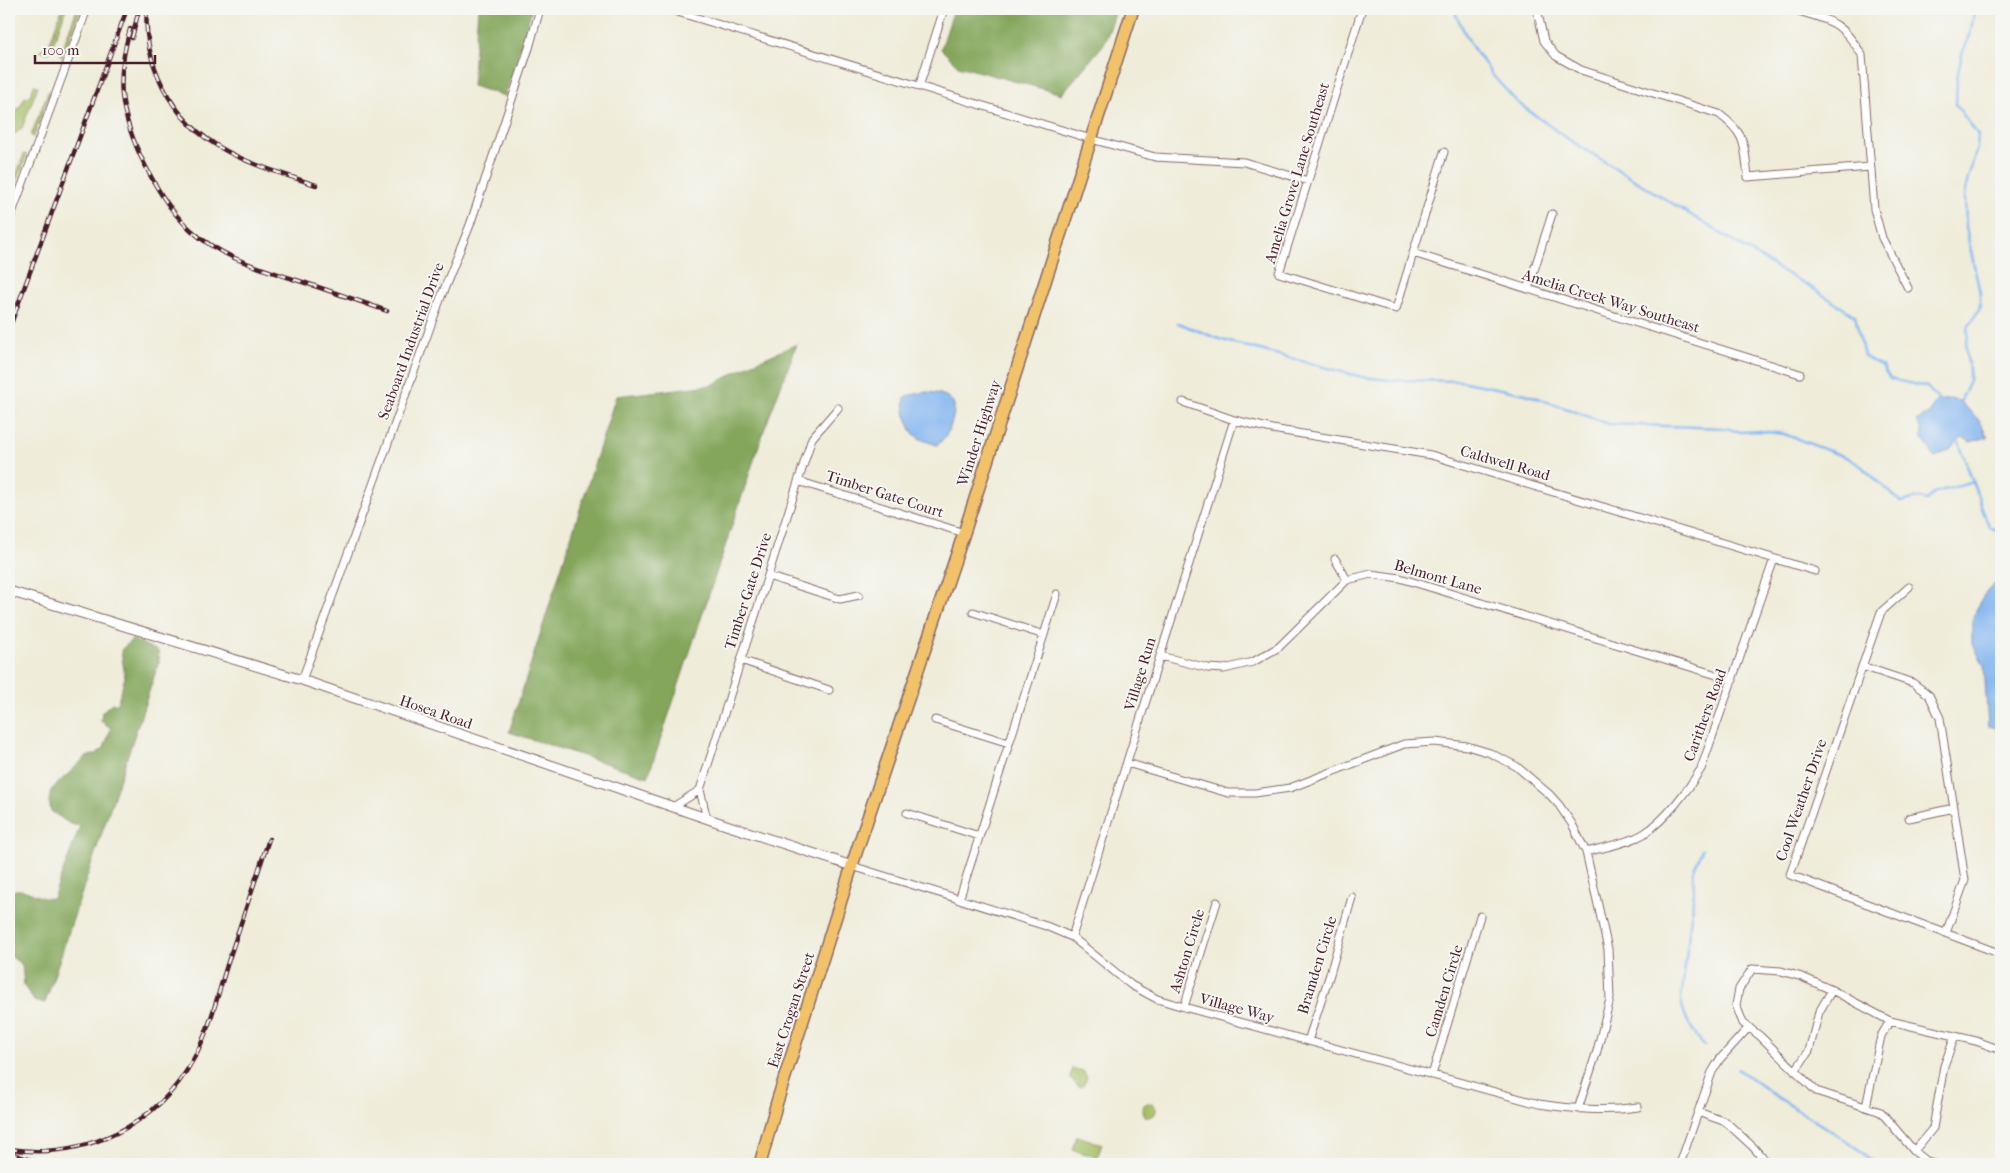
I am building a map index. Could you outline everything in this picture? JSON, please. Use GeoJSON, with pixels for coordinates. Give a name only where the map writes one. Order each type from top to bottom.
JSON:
{"type":"FeatureCollection","features":[{"type":"Feature","properties":{"kind":"main road","name":"Winder Highway"},"geometry":{"type":"LineString","coordinates":[[852,866],[964,534],[1133,9]]}},
{"type":"Feature","properties":{"kind":"main road","name":"East Crogan Street"},"geometry":{"type":"LineString","coordinates":[[760,1164],[777,1102],[852,866]]}},
{"type":"Feature","properties":{"kind":"street"},"geometry":{"type":"LineString","coordinates":[[9,221],[87,9]]}},
{"type":"Feature","properties":{"kind":"street","name":"Seaboard Industrial Drive"},"geometry":{"type":"LineString","coordinates":[[302,680],[441,297],[470,225],[529,48],[540,9]]}},
{"type":"Feature","properties":{"kind":"street"},"geometry":{"type":"LineString","coordinates":[[668,9],[919,87],[1155,157],[1244,162],[1308,181]]}},
{"type":"Feature","properties":{"kind":"street"},"geometry":{"type":"LineString","coordinates":[[919,87],[944,9]]}},
{"type":"Feature","properties":{"kind":"street","name":"Amelia Grove Lane Southeast"},"geometry":{"type":"LineString","coordinates":[[1362,9],[1279,273],[1396,309],[1444,152]]}},
{"type":"Feature","properties":{"kind":"street"},"geometry":{"type":"LineString","coordinates":[[1537,9],[1544,41],[1556,56],[1581,70],[1719,114],[1735,126],[1744,143],[1748,176],[1870,167]]}},
{"type":"Feature","properties":{"kind":"street"},"geometry":{"type":"LineString","coordinates":[[1792,9],[1835,22],[1851,36],[1862,55],[1874,209],[1882,238],[1908,288]]}},
{"type":"Feature","properties":{"kind":"street"},"geometry":{"type":"LineString","coordinates":[[1528,289],[1552,214]]}},
{"type":"Feature","properties":{"kind":"street","name":"Amelia Creek Way Southeast"},"geometry":{"type":"LineString","coordinates":[[1413,253],[1800,374]]}},
{"type":"Feature","properties":{"kind":"street","name":"Caldwell Road"},"geometry":{"type":"LineString","coordinates":[[1183,402],[1234,420],[1272,429],[1430,455],[1815,571]]}},
{"type":"Feature","properties":{"kind":"street","name":"Timber Gate Drive"},"geometry":{"type":"LineString","coordinates":[[700,790],[812,438],[838,408]]}},
{"type":"Feature","properties":{"kind":"street","name":"Village Run"},"geometry":{"type":"LineString","coordinates":[[1072,937],[1234,420]]}},
{"type":"Feature","properties":{"kind":"street","name":"Timber Gate Court"},"geometry":{"type":"LineString","coordinates":[[798,481],[964,534]]}},
{"type":"Feature","properties":{"kind":"street"},"geometry":{"type":"LineString","coordinates":[[1160,656],[1208,668],[1224,669],[1253,662],[1279,647],[1347,580],[1335,559]]}},
{"type":"Feature","properties":{"kind":"street","name":"Carithers Road"},"geometry":{"type":"LineString","coordinates":[[1586,852],[1645,834],[1667,813],[1691,785],[1701,769],[1774,559]]}},
{"type":"Feature","properties":{"kind":"street","name":"Belmont Lane"},"geometry":{"type":"LineString","coordinates":[[1347,580],[1371,574],[1400,578],[1733,680]]}},
{"type":"Feature","properties":{"kind":"street"},"geometry":{"type":"LineString","coordinates":[[768,576],[840,599],[859,595]]}},
{"type":"Feature","properties":{"kind":"street","name":"Cool Weather Drive"},"geometry":{"type":"LineString","coordinates":[[1909,587],[1881,612],[1790,875],[2001,954]]}},
{"type":"Feature","properties":{"kind":"street","name":"Hosea Road"},"geometry":{"type":"LineString","coordinates":[[9,592],[302,680],[673,808],[852,866]]}},
{"type":"Feature","properties":{"kind":"street"},"geometry":{"type":"LineString","coordinates":[[959,900],[1057,594]]}},
{"type":"Feature","properties":{"kind":"street"},"geometry":{"type":"LineString","coordinates":[[973,612],[1044,635]]}},
{"type":"Feature","properties":{"kind":"street"},"geometry":{"type":"LineString","coordinates":[[741,660],[829,690]]}},
{"type":"Feature","properties":{"kind":"street"},"geometry":{"type":"LineString","coordinates":[[1862,666],[1913,683],[1929,695],[1940,718],[1965,880],[1946,933]]}},
{"type":"Feature","properties":{"kind":"street"},"geometry":{"type":"LineString","coordinates":[[935,720],[1009,743]]}},
{"type":"Feature","properties":{"kind":"street"},"geometry":{"type":"LineString","coordinates":[[1127,763],[1228,793],[1255,793],[1290,788],[1404,744],[1434,742],[1467,746],[1490,753],[1516,766],[1559,805],[1572,824],[1586,852],[1608,949],[1610,999],[1597,1051],[1578,1109]]}},
{"type":"Feature","properties":{"kind":"street"},"geometry":{"type":"LineString","coordinates":[[673,808],[700,790],[707,819]]}},
{"type":"Feature","properties":{"kind":"street"},"geometry":{"type":"LineString","coordinates":[[1909,818],[1954,808]]}},
{"type":"Feature","properties":{"kind":"street"},"geometry":{"type":"LineString","coordinates":[[908,813],[980,836]]}},
{"type":"Feature","properties":{"kind":"street","name":"Village Way"},"geometry":{"type":"LineString","coordinates":[[852,866],[1046,926],[1072,937],[1131,986],[1157,998],[1184,1007],[1539,1104],[1578,1109],[1610,1110],[1638,1107]]}},
{"type":"Feature","properties":{"kind":"street","name":"Bramden Circle"},"geometry":{"type":"LineString","coordinates":[[1308,1041],[1352,897]]}},
{"type":"Feature","properties":{"kind":"street","name":"Ashton Circle"},"geometry":{"type":"LineString","coordinates":[[1184,1007],[1217,902]]}},
{"type":"Feature","properties":{"kind":"street","name":"Camden Circle"},"geometry":{"type":"LineString","coordinates":[[1432,1075],[1458,996],[1480,916]]}},
{"type":"Feature","properties":{"kind":"street"},"geometry":{"type":"LineString","coordinates":[[1935,1164],[1929,1163],[1914,1151],[1881,1112],[1816,1091],[1743,1023],[1736,1005],[1739,989],[1752,969],[1781,971],[1802,977],[1832,990],[1890,1021],[1976,1041],[2001,1050]]}},
{"type":"Feature","properties":{"kind":"street"},"geometry":{"type":"LineString","coordinates":[[1794,1071],[1809,1051],[1819,1012],[1832,990]]}},
{"type":"Feature","properties":{"kind":"street"},"geometry":{"type":"LineString","coordinates":[[1866,1106],[1881,1036],[1890,1021]]}},
{"type":"Feature","properties":{"kind":"street"},"geometry":{"type":"LineString","coordinates":[[1680,1164],[1712,1072],[1720,1059],[1749,1027]]}},
{"type":"Feature","properties":{"kind":"street"},"geometry":{"type":"LineString","coordinates":[[1914,1151],[1933,1128],[1944,1066],[1955,1036]]}},
{"type":"Feature","properties":{"kind":"street"},"geometry":{"type":"LineString","coordinates":[[1698,1112],[1726,1122],[1768,1164]]}},
{"type":"Feature","properties":{"kind":"street"},"geometry":{"type":"LineString","coordinates":[[1754,1164],[1762,1156]]}},
{"type":"Feature","properties":{"kind":"green space"},"geometry":{"type":"Polygon","coordinates":[[[62,9],[66,9],[50,52],[40,50],[48,47],[62,9]]]}},
{"type":"Feature","properties":{"kind":"green space"},"geometry":{"type":"Polygon","coordinates":[[[77,9],[81,9],[62,58],[60,55],[77,9]]]}},
{"type":"Feature","properties":{"kind":"green space"},"geometry":{"type":"Polygon","coordinates":[[[478,9],[532,9],[505,96],[472,86],[478,9]]]}},
{"type":"Feature","properties":{"kind":"green space"},"geometry":{"type":"Polygon","coordinates":[[[954,9],[1117,9],[1104,44],[1062,94],[958,66],[941,49],[954,9]]]}},
{"type":"Feature","properties":{"kind":"green space"},"geometry":{"type":"Polygon","coordinates":[[[34,85],[38,86],[22,128],[16,133],[9,133],[12,117],[25,97],[30,96],[34,85]]]}},
{"type":"Feature","properties":{"kind":"green space"},"geometry":{"type":"Polygon","coordinates":[[[49,90],[50,92],[32,137],[31,135],[49,90]]]}},
{"type":"Feature","properties":{"kind":"green space"},"geometry":{"type":"Polygon","coordinates":[[[24,154],[27,155],[9,205],[9,195],[24,154]]]}},
{"type":"Feature","properties":{"kind":"green space"},"geometry":{"type":"Polygon","coordinates":[[[797,344],[763,433],[648,777],[509,732],[616,396],[712,385],[751,364],[797,344]]]}},
{"type":"Feature","properties":{"kind":"green space"},"geometry":{"type":"Polygon","coordinates":[[[132,639],[158,651],[159,662],[45,1003],[34,1001],[24,986],[22,965],[9,955],[9,892],[22,890],[44,898],[53,898],[80,826],[70,824],[51,811],[49,801],[51,790],[86,757],[96,754],[104,748],[111,728],[101,721],[102,712],[112,703],[117,705],[125,677],[121,650],[132,639]]]}},
{"type":"Feature","properties":{"kind":"green space"},"geometry":{"type":"Polygon","coordinates":[[[1072,1068],[1083,1071],[1087,1077],[1082,1086],[1079,1087],[1070,1078],[1072,1068]]]}},
{"type":"Feature","properties":{"kind":"green space"},"geometry":{"type":"Polygon","coordinates":[[[1146,1103],[1152,1103],[1156,1110],[1152,1117],[1146,1117],[1142,1113],[1142,1107],[1146,1103]]]}},
{"type":"Feature","properties":{"kind":"green space"},"geometry":{"type":"Polygon","coordinates":[[[1077,1136],[1102,1144],[1097,1158],[1072,1149],[1077,1136]]]}},
{"type":"Feature","properties":{"kind":"water"},"geometry":{"type":"Polygon","coordinates":[[[926,392],[946,396],[954,404],[950,426],[945,437],[937,445],[915,435],[906,416],[904,404],[906,396],[926,392]]]}},
{"type":"Feature","properties":{"kind":"water"},"geometry":{"type":"Polygon","coordinates":[[[1949,399],[1960,401],[1978,419],[1988,437],[1970,442],[1964,438],[1961,439],[1951,449],[1935,457],[1921,437],[1922,430],[1916,421],[1930,413],[1936,401],[1949,399]]]}},
{"type":"Feature","properties":{"kind":"water"},"geometry":{"type":"Polygon","coordinates":[[[1999,581],[2001,583],[2001,734],[1994,727],[1988,726],[1984,665],[1972,643],[1972,623],[1978,605],[1984,595],[1999,581]]]}},
{"type":"Feature","properties":{"kind":"waterway"},"geometry":{"type":"LineString","coordinates":[[1453,9],[1471,45],[1495,78],[1517,102],[1565,137],[1855,316],[1864,356],[1883,367],[1890,379],[1927,387],[1941,403]]}},
{"type":"Feature","properties":{"kind":"waterway"},"geometry":{"type":"LineString","coordinates":[[1961,403],[1969,379],[1966,348],[1967,329],[1980,308],[1980,293],[1966,228],[1965,197],[1967,182],[1977,148],[1978,135],[1956,105],[1957,78],[1962,54],[1970,35],[1975,9]]}},
{"type":"Feature","properties":{"kind":"waterway"},"geometry":{"type":"LineString","coordinates":[[1178,323],[1222,340],[1362,377],[1391,380],[1460,381],[1526,394],[1609,424],[1724,428],[1741,432],[1760,431],[1784,434],[1848,458],[1861,466],[1901,502],[1918,498],[1927,500],[1936,492],[1974,482]]}},
{"type":"Feature","properties":{"kind":"waterway"},"geometry":{"type":"LineString","coordinates":[[1957,437],[1986,519],[1990,527],[2001,532]]}},
{"type":"Feature","properties":{"kind":"waterway"},"geometry":{"type":"LineString","coordinates":[[2001,540],[1999,541],[2001,550]]}},
{"type":"Feature","properties":{"kind":"waterway"},"geometry":{"type":"LineString","coordinates":[[1702,849],[1693,872],[1694,892],[1681,1000],[1687,1019],[1704,1046]]}},
{"type":"Feature","properties":{"kind":"waterway"},"geometry":{"type":"LineString","coordinates":[[1738,1069],[1774,1095],[1856,1147],[1875,1164]]}},
{"type":"Feature","properties":{"kind":"railway"},"geometry":{"type":"LineString","coordinates":[[9,329],[127,9]]}},
{"type":"Feature","properties":{"kind":"railway"},"geometry":{"type":"LineString","coordinates":[[132,38],[139,9]]}},
{"type":"Feature","properties":{"kind":"railway"},"geometry":{"type":"LineString","coordinates":[[147,9],[147,35],[155,68],[171,100],[186,120],[204,136],[244,160],[316,185]]}},
{"type":"Feature","properties":{"kind":"railway"},"geometry":{"type":"LineString","coordinates":[[130,29],[121,78],[124,108],[140,155],[150,175],[175,214],[202,239],[239,260],[387,311]]}},
{"type":"Feature","properties":{"kind":"railway"},"geometry":{"type":"LineString","coordinates":[[9,1149],[37,1151],[64,1149],[91,1143],[116,1133],[139,1120],[179,1082],[200,1047],[209,1023],[269,839]]}},
{"type":"Feature","properties":{"kind":"railway"},"geometry":{"type":"LineString","coordinates":[[9,1153],[42,1164]]}}]}
